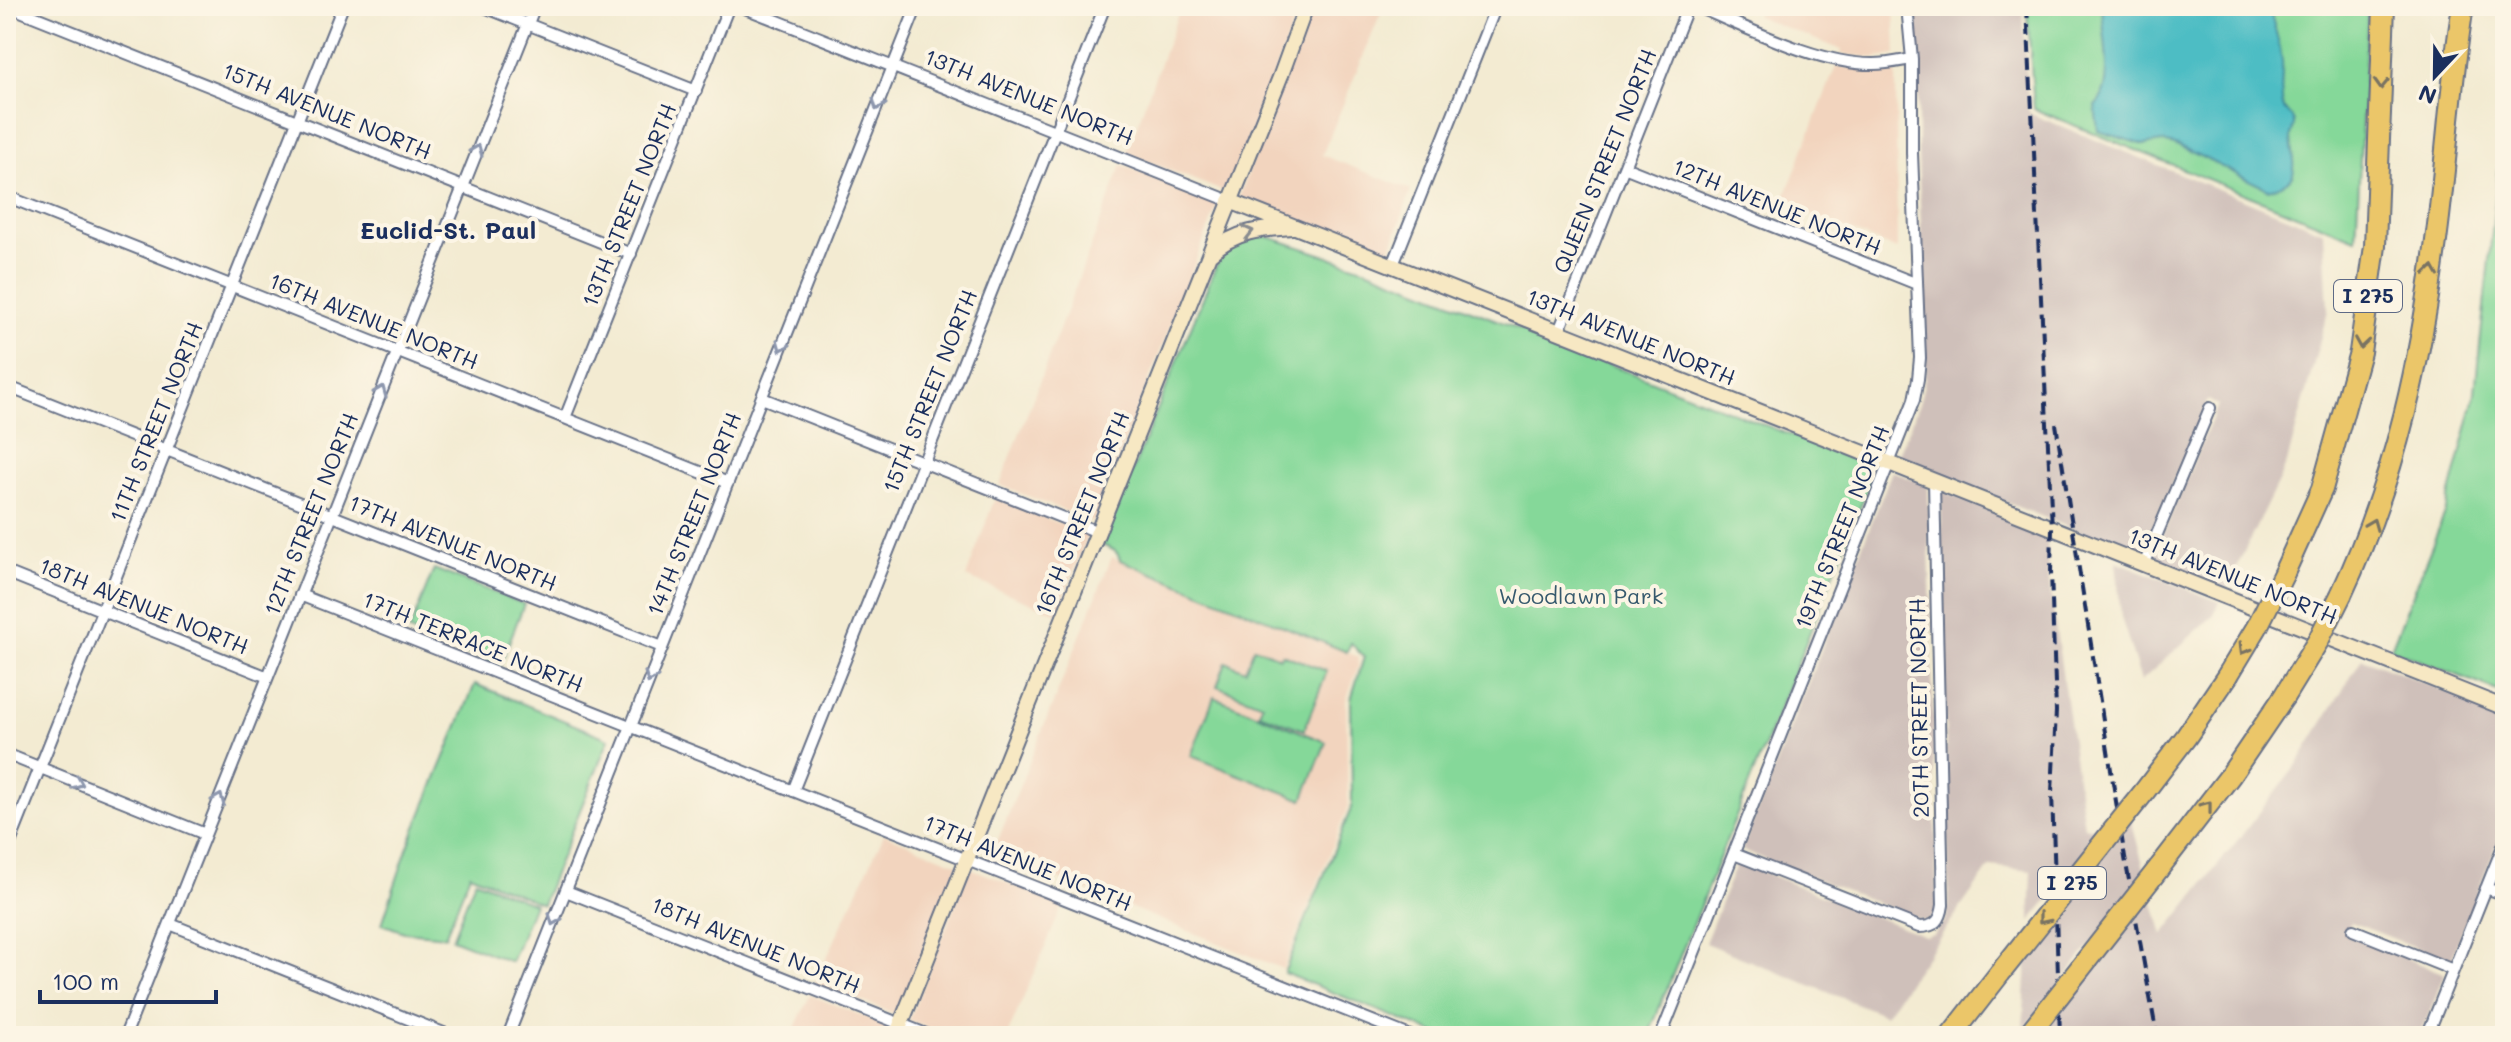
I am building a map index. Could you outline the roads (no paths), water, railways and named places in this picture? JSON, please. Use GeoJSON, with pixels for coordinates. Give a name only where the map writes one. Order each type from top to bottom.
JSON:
{"type":"FeatureCollection","features":[{"type":"Feature","properties":{"kind":"highway","name":"I 275"},"geometry":{"type":"LineString","coordinates":[[1951,1036],[2186,737],[2257,627],[2322,489],[2360,352],[2375,246],[2384,6]]}},
{"type":"Feature","properties":{"kind":"highway","name":"I 275"},"geometry":{"type":"LineString","coordinates":[[2027,1036],[2230,776],[2283,698],[2318,641],[2378,509],[2413,380],[2427,305],[2439,222],[2461,6]]}},
{"type":"Feature","properties":{"kind":"street","name":"15TH AVENUE NORTH"},"geometry":{"type":"LineString","coordinates":[[8,6],[631,254]]}},
{"type":"Feature","properties":{"kind":"street","name":"11TH STREET NORTH"},"geometry":{"type":"LineString","coordinates":[[6,853],[343,6]]}},
{"type":"Feature","properties":{"kind":"street"},"geometry":{"type":"LineString","coordinates":[[482,6],[696,91]]}},
{"type":"Feature","properties":{"kind":"street","name":"12TH STREET NORTH"},"geometry":{"type":"LineString","coordinates":[[125,1036],[535,6]]}},
{"type":"Feature","properties":{"kind":"street","name":"13TH STREET NORTH"},"geometry":{"type":"LineString","coordinates":[[565,418],[729,6]]}},
{"type":"Feature","properties":{"kind":"street","name":"13TH AVENUE NORTH"},"geometry":{"type":"LineString","coordinates":[[740,6],[2505,708]]}},
{"type":"Feature","properties":{"kind":"street","name":"14TH STREET NORTH"},"geometry":{"type":"LineString","coordinates":[[508,1036],[917,6]]}},
{"type":"Feature","properties":{"kind":"street","name":"15TH STREET NORTH"},"geometry":{"type":"LineString","coordinates":[[793,791],[1105,6]]}},
{"type":"Feature","properties":{"kind":"street","name":"16TH STREET NORTH"},"geometry":{"type":"LineString","coordinates":[[898,1030],[1306,6]]}},
{"type":"Feature","properties":{"kind":"street"},"geometry":{"type":"LineString","coordinates":[[1393,265],[1496,6]]}},
{"type":"Feature","properties":{"kind":"street","name":"QUEEN STREET NORTH"},"geometry":{"type":"LineString","coordinates":[[1559,331],[1688,6]]}},
{"type":"Feature","properties":{"kind":"street"},"geometry":{"type":"LineString","coordinates":[[1695,6],[1835,59],[1876,64],[1912,59]]}},
{"type":"Feature","properties":{"kind":"street","name":"19TH STREET NORTH"},"geometry":{"type":"LineString","coordinates":[[1663,1035],[1914,400],[1918,379],[1917,284],[1912,59],[1907,6]]}},
{"type":"Feature","properties":{"kind":"street","name":"12TH AVENUE NORTH"},"geometry":{"type":"LineString","coordinates":[[1624,167],[1917,284]]}},
{"type":"Feature","properties":{"kind":"street","name":"16TH AVENUE NORTH"},"geometry":{"type":"LineString","coordinates":[[6,196],[728,483]]}},
{"type":"Feature","properties":{"kind":"street"},"geometry":{"type":"LineString","coordinates":[[1208,256],[1228,240],[1248,231],[1296,227]]}},
{"type":"Feature","properties":{"kind":"street","name":"17TH AVENUE NORTH"},"geometry":{"type":"LineString","coordinates":[[6,386],[662,647]]}},
{"type":"Feature","properties":{"kind":"street"},"geometry":{"type":"LineString","coordinates":[[762,398],[1098,532]]}},
{"type":"Feature","properties":{"kind":"street"},"geometry":{"type":"LineString","coordinates":[[2144,565],[2210,408]]}},
{"type":"Feature","properties":{"kind":"street","name":"20TH STREET NORTH"},"geometry":{"type":"LineString","coordinates":[[1734,854],[1919,927],[1936,924],[1941,916],[1934,481]]}},
{"type":"Feature","properties":{"kind":"street","name":"18TH AVENUE NORTH"},"geometry":{"type":"LineString","coordinates":[[6,572],[268,677]]}},
{"type":"Feature","properties":{"kind":"street","name":"17TH TERRACE NORTH"},"geometry":{"type":"LineString","coordinates":[[300,595],[631,726]]}},
{"type":"Feature","properties":{"kind":"street","name":"17TH AVENUE NORTH"},"geometry":{"type":"LineString","coordinates":[[631,726],[1410,1036]]}},
{"type":"Feature","properties":{"kind":"street"},"geometry":{"type":"LineString","coordinates":[[6,754],[205,834]]}},
{"type":"Feature","properties":{"kind":"street"},"geometry":{"type":"LineString","coordinates":[[2427,1036],[2505,841]]}},
{"type":"Feature","properties":{"kind":"street"},"geometry":{"type":"LineString","coordinates":[[2486,888],[2505,895]]}},
{"type":"Feature","properties":{"kind":"street","name":"18TH AVENUE NORTH"},"geometry":{"type":"LineString","coordinates":[[566,891],[898,1030],[931,1036]]}},
{"type":"Feature","properties":{"kind":"street"},"geometry":{"type":"LineString","coordinates":[[170,924],[451,1036]]}},
{"type":"Feature","properties":{"kind":"street"},"geometry":{"type":"LineString","coordinates":[[2353,930],[2453,970]]}},
{"type":"Feature","properties":{"kind":"water"},"geometry":{"type":"Polygon","coordinates":[[[2102,6],[2269,6],[2282,61],[2283,104],[2294,122],[2291,136],[2294,172],[2291,178],[2267,189],[2179,146],[2162,142],[2144,145],[2098,131],[2095,106],[2102,97],[2107,73],[2102,6]]]}},
{"type":"Feature","properties":{"kind":"railway"},"geometry":{"type":"LineString","coordinates":[[2027,6],[2052,528],[2056,711],[2052,792],[2060,1036]]}},
{"type":"Feature","properties":{"kind":"railway"},"geometry":{"type":"LineString","coordinates":[[2056,424],[2125,858],[2157,1036]]}},
{"type":"Feature","properties":{"kind":"district","name":"Euclid-St. Paul"},"geometry":{"type":"Point","coordinates":[448,231]}},
{"type":"Feature","properties":{"kind":"park label","name":"Woodlawn Park"},"geometry":{"type":"Point","coordinates":[1581,596]}}]}
